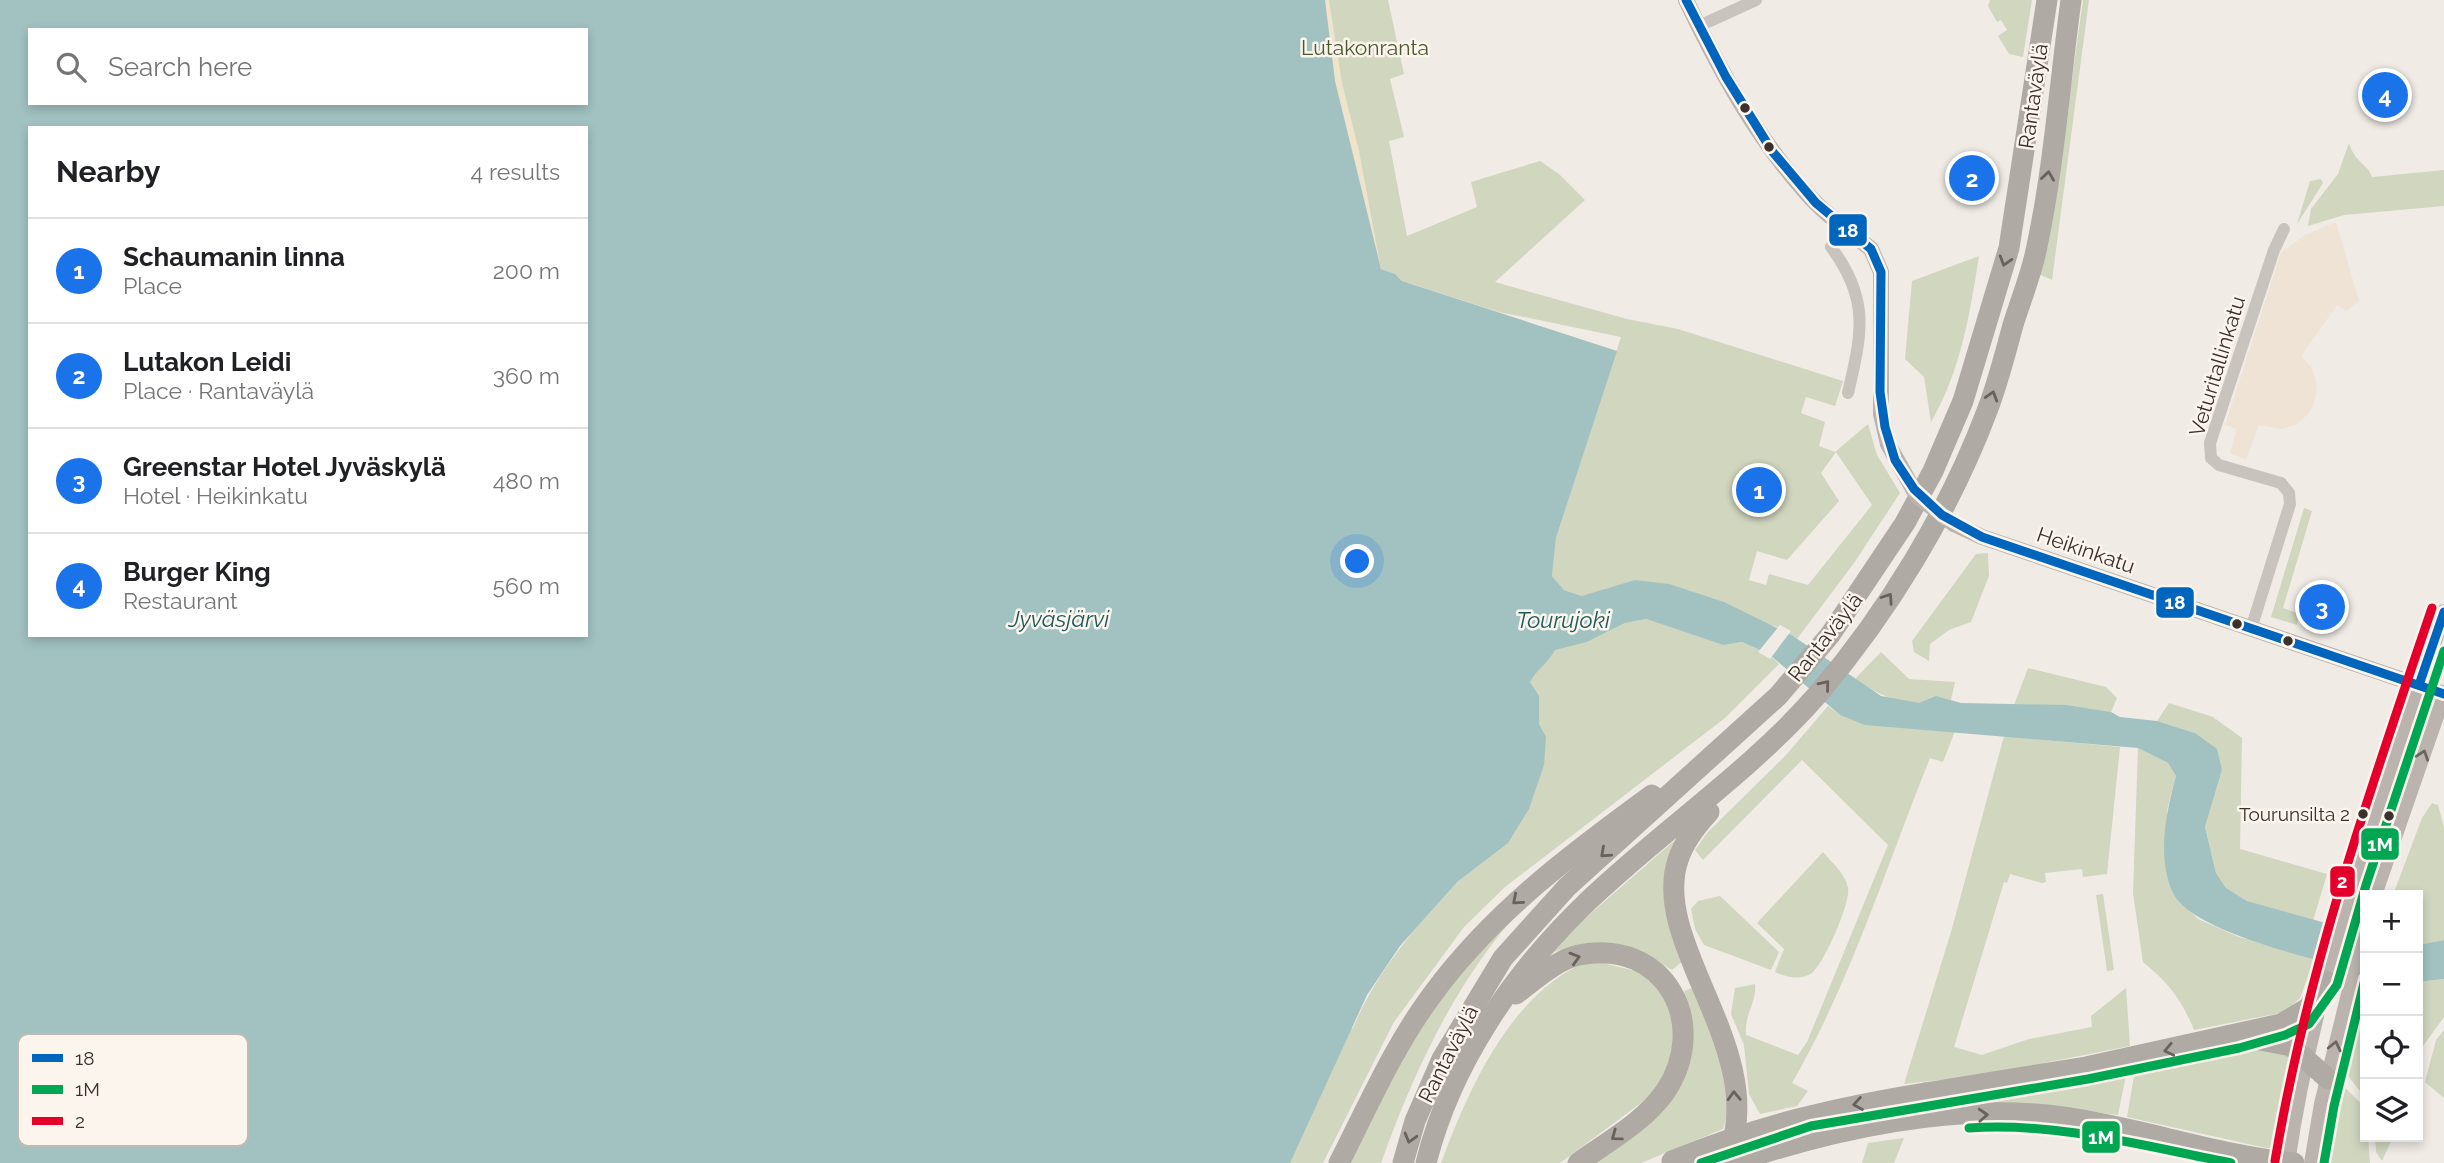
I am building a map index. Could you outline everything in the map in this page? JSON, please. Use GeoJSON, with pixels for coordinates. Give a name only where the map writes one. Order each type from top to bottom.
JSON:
{"type":"FeatureCollection","features":[{"type":"Feature","properties":{"kind":"highway","name":"Rantaväylä"},"geometry":{"type":"LineString","coordinates":[[1403,1163],[1415,1121],[1442,1059],[1503,958],[1567,887],[1778,696],[1830,635],[1905,523],[1933,471],[1963,401],[2009,248],[2047,0]]}},
{"type":"Feature","properties":{"kind":"highway","name":"Rantaväylä"},"geometry":{"type":"LineString","coordinates":[[1426,1163],[1461,1072],[1497,1007],[1536,957],[1588,901],[1759,755],[1800,714],[1850,654],[1929,532],[1987,411],[2037,247],[2071,0]]}},
{"type":"Feature","properties":{"kind":"highway"},"geometry":{"type":"LineString","coordinates":[[1339,1163],[1392,1059],[1430,996],[1468,948],[1507,909],[1554,869],[1747,726]]}},
{"type":"Feature","properties":{"kind":"highway"},"geometry":{"type":"LineString","coordinates":[[1726,1163],[1731,1149],[1734,1120],[1732,1069],[1718,1019],[1683,938],[1674,898],[1677,862],[1691,832],[1759,755]]}},
{"type":"Feature","properties":{"kind":"highway"},"geometry":{"type":"LineString","coordinates":[[1497,1007],[1559,962],[1595,953],[1621,954],[1643,963],[1671,988],[1684,1024],[1685,1040],[1678,1070],[1652,1107],[1578,1163]]}},
{"type":"Feature","properties":{"kind":"highway"},"geometry":{"type":"LineString","coordinates":[[1669,1162],[1756,1129],[1808,1114],[2086,1068],[2281,1024],[2313,1009],[2326,981]]}},
{"type":"Feature","properties":{"kind":"highway"},"geometry":{"type":"LineString","coordinates":[[2236,1035],[2291,1045],[2328,1079]]}},
{"type":"Feature","properties":{"kind":"highway"},"geometry":{"type":"LineString","coordinates":[[1732,1163],[1811,1139],[1915,1120],[2011,1114],[2061,1117],[2294,1163]]}},
{"type":"Feature","properties":{"kind":"street","name":"Heikinkatu"},"geometry":{"type":"LineString","coordinates":[[1686,0],[1719,67],[1758,130],[1810,197],[1871,249],[1881,272],[1881,414],[1888,444],[1917,496],[1954,524],[1982,537],[2444,694]]}},
{"type":"Feature","properties":{"kind":"street"},"geometry":{"type":"LineString","coordinates":[[1699,26],[1756,0]]}},
{"type":"Feature","properties":{"kind":"street"},"geometry":{"type":"LineString","coordinates":[[1843,226],[1830,247],[1853,279],[1859,300],[1857,354],[1847,393]]}},
{"type":"Feature","properties":{"kind":"street","name":"Veturitallinkatu"},"geometry":{"type":"LineString","coordinates":[[2251,629],[2290,504],[2289,493],[2281,483],[2219,465],[2211,458],[2210,443],[2274,250],[2284,229]]}},
{"type":"Feature","properties":{"kind":"street"},"geometry":{"type":"LineString","coordinates":[[2326,981],[2354,881],[2444,612]]}},
{"type":"Feature","properties":{"kind":"street"},"geometry":{"type":"LineString","coordinates":[[2376,890],[2444,694]]}},
{"type":"Feature","properties":{"kind":"street"},"geometry":{"type":"LineString","coordinates":[[2312,1163],[2328,1079],[2360,948]]}},
{"type":"Feature","properties":{"kind":"street"},"geometry":{"type":"LineString","coordinates":[[2287,1163],[2313,1009]]}},
{"type":"Feature","properties":{"kind":"green space","name":"Lutakonranta"},"geometry":{"type":"Polygon","coordinates":[[[1325,0],[1388,0],[1404,74],[1390,79],[1404,137],[1389,141],[1407,236],[1477,207],[1471,182],[1540,161],[1559,174],[1585,200],[1495,282],[1627,319],[1678,329],[1843,381],[1835,406],[1806,397],[1801,413],[1825,422],[1819,446],[1835,452],[1868,424],[1877,455],[1900,493],[1854,563],[1797,639],[1775,626],[1582,596],[1564,590],[1552,576],[1556,538],[1621,337],[1499,312],[1402,281],[1395,274],[1381,269],[1335,81],[1325,0]],[[1836,452],[1821,473],[1839,501],[1787,560],[1757,551],[1749,580],[1766,585],[1769,574],[1808,585],[1872,505],[1836,452]]]}},
{"type":"Feature","properties":{"kind":"green space"},"geometry":{"type":"Polygon","coordinates":[[[1990,0],[2032,0],[2023,57],[2009,54],[1998,36],[2007,30],[2001,20],[1997,22],[1988,6],[1990,0]]]}},
{"type":"Feature","properties":{"kind":"green space"},"geometry":{"type":"Polygon","coordinates":[[[2083,0],[2089,0],[2052,280],[2039,274],[2056,194],[2083,0]]]}},
{"type":"Feature","properties":{"kind":"green space"},"geometry":{"type":"Polygon","coordinates":[[[2349,143],[2372,177],[2444,170],[2444,206],[2344,215],[2308,226],[2311,209],[2338,174],[2349,143]]]}},
{"type":"Feature","properties":{"kind":"green space"},"geometry":{"type":"Polygon","coordinates":[[[2321,179],[2323,183],[2297,224],[2310,181],[2321,179]]]}},
{"type":"Feature","properties":{"kind":"green space"},"geometry":{"type":"Polygon","coordinates":[[[1979,256],[1968,320],[1957,362],[1931,422],[1924,377],[1905,359],[1912,281],[1979,256]]]}},
{"type":"Feature","properties":{"kind":"green space"},"geometry":{"type":"Polygon","coordinates":[[[2304,508],[2312,511],[2283,608],[2300,614],[2297,625],[2271,617],[2304,508]]]}},
{"type":"Feature","properties":{"kind":"green space"},"geometry":{"type":"Polygon","coordinates":[[[1988,553],[1989,576],[1971,622],[1949,630],[1930,644],[1929,661],[1914,652],[1912,641],[1976,554],[1988,553]]]}},
{"type":"Feature","properties":{"kind":"green space"},"geometry":{"type":"Polygon","coordinates":[[[1646,619],[1723,645],[1742,642],[1769,654],[1779,664],[1725,718],[1505,887],[1464,927],[1394,1022],[1323,1163],[1128,1163],[1353,1028],[1385,969],[1456,882],[1444,657],[1587,642],[1625,623],[1646,619]]]}},
{"type":"Feature","properties":{"kind":"green space"},"geometry":{"type":"Polygon","coordinates":[[[1881,652],[1909,679],[1955,682],[1951,700],[1936,698],[1919,703],[1903,702],[1854,680],[1881,652]]]}},
{"type":"Feature","properties":{"kind":"green space"},"geometry":{"type":"Polygon","coordinates":[[[2028,668],[2106,687],[2117,698],[2111,712],[2067,705],[2014,705],[2028,668]]]}},
{"type":"Feature","properties":{"kind":"green space"},"geometry":{"type":"Polygon","coordinates":[[[2169,703],[2213,717],[2242,738],[2240,849],[2327,874],[2313,921],[2247,901],[2226,888],[2216,873],[2205,827],[2222,770],[2195,733],[2157,721],[2169,703]]]}},
{"type":"Feature","properties":{"kind":"green space"},"geometry":{"type":"Polygon","coordinates":[[[1828,706],[1840,715],[1955,731],[1943,762],[1930,758],[1850,964],[1792,1083],[1808,1091],[1797,1106],[1760,1114],[1749,1094],[1744,1045],[1731,1014],[1735,988],[1755,984],[1746,1035],[1798,1055],[1807,1042],[1888,845],[1802,760],[1703,860],[1695,850],[1707,833],[1786,755],[1828,706]]]}},
{"type":"Feature","properties":{"kind":"green space"},"geometry":{"type":"Polygon","coordinates":[[[2004,736],[2120,747],[2107,874],[2083,877],[2082,869],[2045,873],[2046,882],[2042,883],[2010,874],[2007,883],[2004,882],[1954,1047],[1982,1055],[2029,1039],[2092,1027],[2091,1016],[2126,988],[2130,1046],[1983,1075],[1904,1084],[1951,932],[2004,736]]]}},
{"type":"Feature","properties":{"kind":"green space"},"geometry":{"type":"Polygon","coordinates":[[[2138,748],[2168,763],[2176,776],[2167,810],[2173,894],[2198,919],[2239,937],[2315,958],[2300,998],[2285,1012],[2194,1030],[2173,992],[2143,962],[2133,893],[2138,748]]]}},
{"type":"Feature","properties":{"kind":"green space"},"geometry":{"type":"Polygon","coordinates":[[[2432,803],[2438,805],[2444,828],[2444,940],[2423,944],[2423,890],[2395,890],[2422,818],[2432,803]]]}},
{"type":"Feature","properties":{"kind":"green space"},"geometry":{"type":"Polygon","coordinates":[[[1675,840],[1665,871],[1666,900],[1684,960],[1672,970],[1628,948],[1601,943],[1570,947],[1552,953],[1573,929],[1675,840]]]}},
{"type":"Feature","properties":{"kind":"green space"},"geometry":{"type":"Polygon","coordinates":[[[1823,852],[1847,883],[1848,895],[1841,919],[1829,946],[1812,973],[1794,977],[1775,972],[1784,949],[1757,923],[1823,852]]]}},
{"type":"Feature","properties":{"kind":"green space"},"geometry":{"type":"Polygon","coordinates":[[[1550,885],[1506,927],[1463,987],[1417,1073],[1381,1163],[1346,1163],[1419,1026],[1487,937],[1550,885]]]}},
{"type":"Feature","properties":{"kind":"green space"},"geometry":{"type":"Polygon","coordinates":[[[2103,894],[2114,970],[2107,971],[2096,895],[2103,894]]]}},
{"type":"Feature","properties":{"kind":"green space"},"geometry":{"type":"Polygon","coordinates":[[[1720,896],[1779,952],[1771,970],[1704,945],[1695,929],[1691,909],[1698,901],[1720,896]]]}},
{"type":"Feature","properties":{"kind":"green space"},"geometry":{"type":"Polygon","coordinates":[[[1591,960],[1639,972],[1652,981],[1669,1004],[1677,1032],[1670,1070],[1653,1094],[1560,1163],[1441,1163],[1480,1074],[1516,1018],[1538,994],[1563,974],[1591,960]]]}},
{"type":"Feature","properties":{"kind":"green space"},"geometry":{"type":"Polygon","coordinates":[[[2444,979],[2444,1017],[2423,1046],[2423,1016],[2423,981],[2444,979]]]}},
{"type":"Feature","properties":{"kind":"green space"},"geometry":{"type":"Polygon","coordinates":[[[1697,986],[1716,1037],[1725,1076],[1727,1113],[1723,1129],[1641,1163],[1590,1163],[1658,1101],[1687,1070],[1693,1030],[1684,991],[1697,986]]]}},
{"type":"Feature","properties":{"kind":"green space"},"geometry":{"type":"Polygon","coordinates":[[[2360,1020],[2360,1091],[2346,1074],[2360,1020]]]}},
{"type":"Feature","properties":{"kind":"green space"},"geometry":{"type":"Polygon","coordinates":[[[2444,1030],[2444,1098],[2425,1082],[2436,1040],[2444,1030]]]}},
{"type":"Feature","properties":{"kind":"green space"},"geometry":{"type":"Polygon","coordinates":[[[2250,1046],[2270,1048],[2294,1058],[2297,1065],[2282,1138],[2277,1148],[2266,1148],[2127,1117],[2135,1070],[2142,1066],[2250,1046]]]}},
{"type":"Feature","properties":{"kind":"green space"},"geometry":{"type":"Polygon","coordinates":[[[2127,1070],[2118,1115],[2042,1105],[1959,1103],[2127,1070]]]}},
{"type":"Feature","properties":{"kind":"green space"},"geometry":{"type":"Polygon","coordinates":[[[2343,1086],[2360,1102],[2360,1142],[2368,1142],[2370,1163],[2329,1163],[2343,1086]]]}},
{"type":"Feature","properties":{"kind":"green space"},"geometry":{"type":"Polygon","coordinates":[[[1904,1138],[1894,1163],[1862,1163],[1868,1143],[1904,1138]]]}},
{"type":"Feature","properties":{"kind":"green space"},"geometry":{"type":"Polygon","coordinates":[[[2375,1142],[2391,1142],[2382,1161],[2376,1152],[2375,1142]]]}},
{"type":"Feature","properties":{"kind":"sand"},"geometry":{"type":"Polygon","coordinates":[[[1325,0],[1329,0],[1342,83],[1359,151],[1381,269],[1335,81],[1325,0]]]}},
{"type":"Feature","properties":{"kind":"shaded area"},"geometry":{"type":"Polygon","coordinates":[[[2336,222],[2359,301],[2346,311],[2337,305],[2301,356],[2312,368],[2317,386],[2314,404],[2308,414],[2297,424],[2282,429],[2259,425],[2246,460],[2230,453],[2237,429],[2225,425],[2281,253],[2305,235],[2336,222]]]}},
{"type":"Feature","properties":{"kind":"water","name":"Jyväsjärvi"},"geometry":{"type":"Polygon","coordinates":[[[0,0],[1325,0],[1335,81],[1381,269],[1395,274],[1402,281],[1617,351],[1556,538],[1552,576],[1564,590],[1582,596],[1635,580],[1669,584],[1724,602],[1793,636],[1881,696],[1919,703],[1936,696],[1961,703],[2067,705],[2111,712],[2120,717],[2157,721],[2195,733],[2217,749],[2222,770],[2205,827],[2216,873],[2226,888],[2247,901],[2360,933],[2360,972],[2229,932],[2203,920],[2183,906],[2172,891],[2167,877],[2164,848],[2166,819],[2176,776],[2168,763],[2138,748],[1865,725],[1840,715],[1769,654],[1742,642],[1723,645],[1646,619],[1625,623],[1587,642],[1555,650],[1533,677],[1530,682],[1539,696],[1539,724],[1546,737],[1544,765],[1529,809],[1508,843],[1457,882],[1400,946],[1367,995],[1290,1163],[0,1163],[0,0]]]}},
{"type":"Feature","properties":{"kind":"water"},"geometry":{"type":"Polygon","coordinates":[[[2444,940],[2444,979],[2423,981],[2423,944],[2444,940]]]}},
{"type":"Feature","properties":{"kind":"pier"},"geometry":{"type":"Polygon","coordinates":[[[1780,625],[1791,631],[1770,659],[1758,652],[1780,625]]]}},
{"type":"Feature","properties":{"kind":"transit line","name":"18"},"geometry":{"type":"LineString","coordinates":[[1686,0],[1726,77],[1772,151],[1816,203],[1871,249],[1881,272],[1880,392],[1885,427],[1895,460],[1914,489],[1942,515],[1982,537],[2444,694]]}},
{"type":"Feature","properties":{"kind":"transit line","name":"2"},"geometry":{"type":"LineString","coordinates":[[2275,1161],[2288,1090],[2322,950],[2432,608]]}},
{"type":"Feature","properties":{"kind":"transit line","name":"18"},"geometry":{"type":"LineString","coordinates":[[2419,685],[2444,612]]}},
{"type":"Feature","properties":{"kind":"transit line","name":"1M"},"geometry":{"type":"LineString","coordinates":[[1701,1163],[1811,1126],[2088,1079],[2239,1048],[2285,1035],[2309,1024],[2337,985],[2366,885],[2444,651]]}},
{"type":"Feature","properties":{"kind":"transit line","name":"1M"},"geometry":{"type":"LineString","coordinates":[[2324,1163],[2334,1106],[2360,999]]}},
{"type":"Feature","properties":{"kind":"transit line","name":"1M"},"geometry":{"type":"LineString","coordinates":[[1969,1128],[2002,1127],[2068,1132],[2231,1163]]}},
{"type":"Feature","properties":{"kind":"place","name":"Burger King"},"geometry":{"type":"Point","coordinates":[2385,95]}},
{"type":"Feature","properties":{"kind":"place","name":"Lutakon Leidi"},"geometry":{"type":"Point","coordinates":[1972,178]}},
{"type":"Feature","properties":{"kind":"place","name":"Schaumanin linna"},"geometry":{"type":"Point","coordinates":[1759,490]}},
{"type":"Feature","properties":{"kind":"place","name":"Greenstar Hotel Jyväskylä"},"geometry":{"type":"Point","coordinates":[2322,607]}},
{"type":"Feature","properties":{"kind":"place","name":"Tourunsilta 2"},"geometry":{"type":"Point","coordinates":[2363,814]}},
{"type":"Feature","properties":{"kind":"water label","name":"Tourujoki"},"geometry":{"type":"Point","coordinates":[1563,619]}}]}
